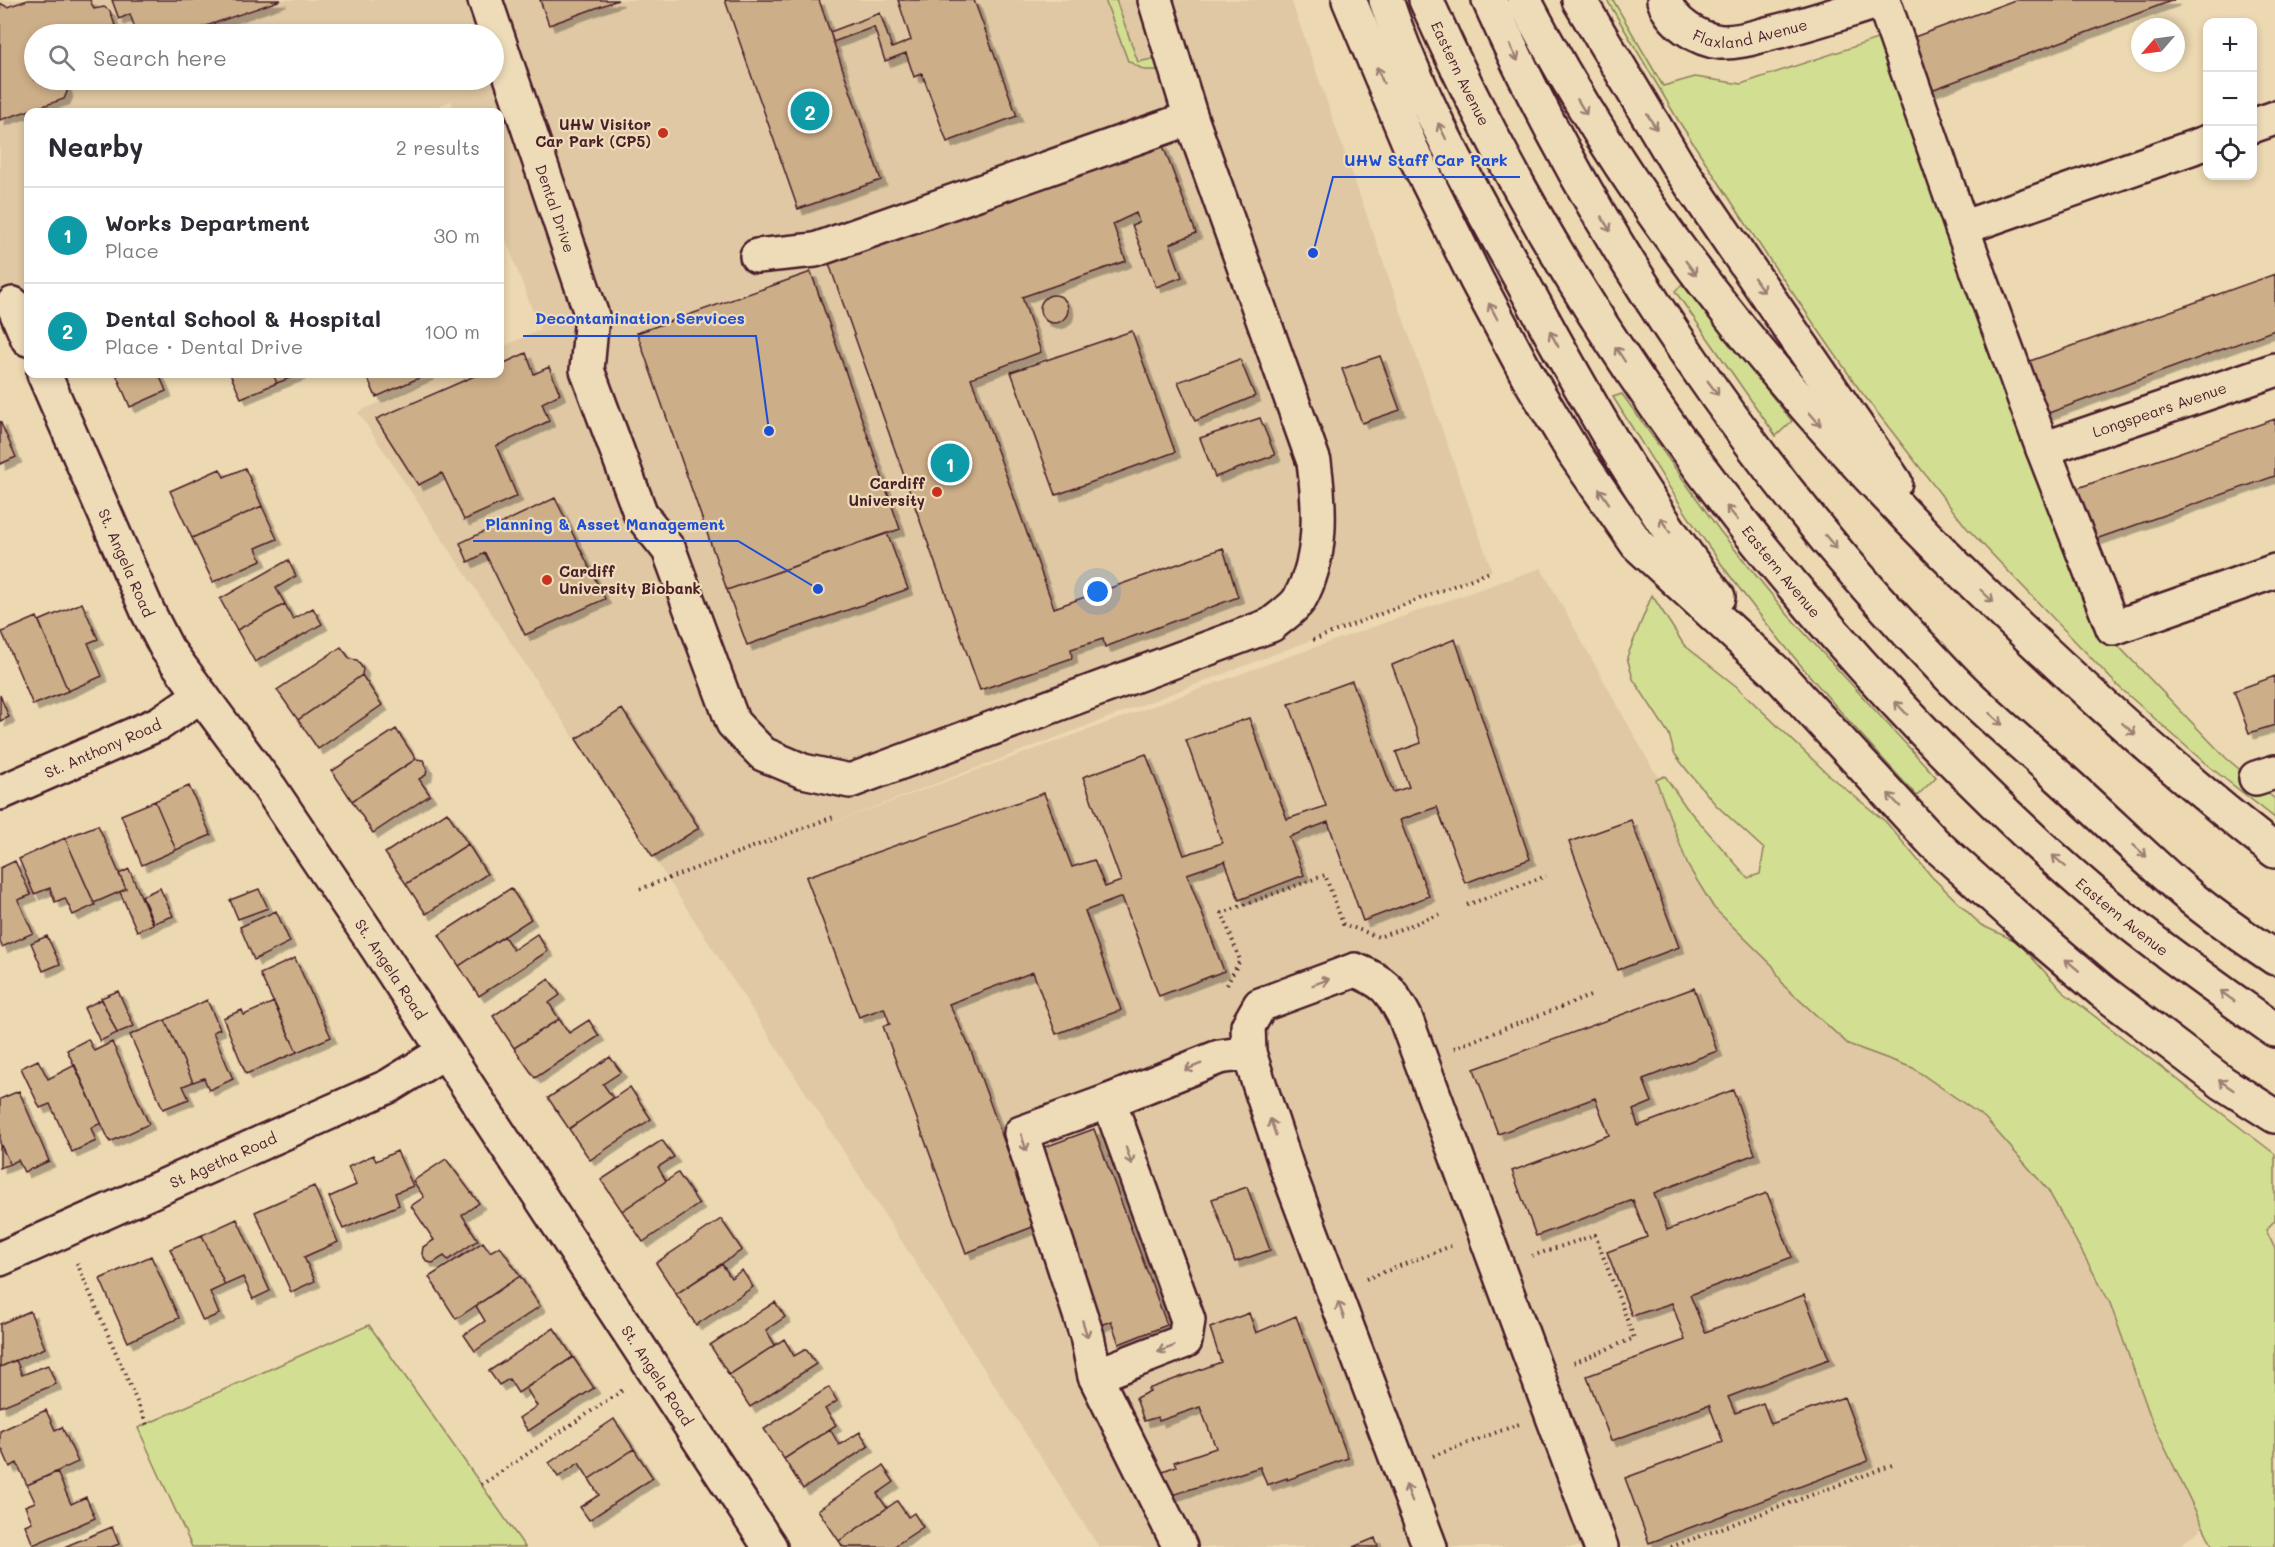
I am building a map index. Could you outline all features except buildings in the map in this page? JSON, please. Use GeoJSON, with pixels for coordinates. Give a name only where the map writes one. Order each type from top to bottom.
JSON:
{"type":"FeatureCollection","features":[{"type":"Feature","properties":{"kind":"main road","name":"Dental Drive"},"geometry":{"type":"LineString","coordinates":[[485,0],[493,24]]}},
{"type":"Feature","properties":{"kind":"main road"},"geometry":{"type":"LineString","coordinates":[[757,256],[815,250],[1191,118],[1155,0]]}},
{"type":"Feature","properties":{"kind":"main road"},"geometry":{"type":"LineString","coordinates":[[1349,0],[1411,148],[1467,261],[1529,378],[1575,453],[1637,544],[1776,672],[1934,843],[2028,928],[2102,991],[2195,1062],[2275,1116]]}},
{"type":"Feature","properties":{"kind":"main road"},"geometry":{"type":"LineString","coordinates":[[1386,0],[1401,47],[1467,182],[1573,374],[1647,499],[1690,561],[1776,672]]}},
{"type":"Feature","properties":{"kind":"main road","name":"Eastern Avenue"},"geometry":{"type":"LineString","coordinates":[[1426,0],[1492,134],[1588,306],[1662,418],[1721,498],[1828,629],[1941,750],[2030,837],[2122,917],[2275,1030]]}},
{"type":"Feature","properties":{"kind":"main road"},"geometry":{"type":"LineString","coordinates":[[1489,0],[1543,113],[1637,277],[1696,365],[1793,496],[1873,592],[1953,680],[2190,896],[2275,958]]}},
{"type":"Feature","properties":{"kind":"main road"},"geometry":{"type":"LineString","coordinates":[[1524,0],[1560,70],[1658,224],[1718,303],[1820,424],[1944,556],[2096,700],[2229,815],[2275,851]]}},
{"type":"Feature","properties":{"kind":"main road"},"geometry":{"type":"LineString","coordinates":[[1579,0],[1679,167],[1944,556]]}},
{"type":"Feature","properties":{"kind":"main road","name":"Flaxland Avenue"},"geometry":{"type":"LineString","coordinates":[[1664,0],[1682,26],[1702,37],[1720,42],[1743,40],[1815,23],[1882,0]]}},
{"type":"Feature","properties":{"kind":"main road"},"geometry":{"type":"LineString","coordinates":[[1882,0],[2043,449],[2113,628],[2275,571]]}},
{"type":"Feature","properties":{"kind":"main road","name":"Dental Drive"},"geometry":{"type":"LineString","coordinates":[[504,56],[592,316],[587,370],[641,515],[669,550],[733,723],[763,754],[803,771],[850,781],[1271,625],[1298,602],[1312,568],[1320,510],[1314,462],[1191,118]]}},
{"type":"Feature","properties":{"kind":"main road"},"geometry":{"type":"LineString","coordinates":[[2257,125],[2275,118]]}},
{"type":"Feature","properties":{"kind":"main road"},"geometry":{"type":"LineString","coordinates":[[1962,228],[2203,144]]}},
{"type":"Feature","properties":{"kind":"main road"},"geometry":{"type":"LineString","coordinates":[[14,304],[24,329]]}},
{"type":"Feature","properties":{"kind":"main road","name":"Longspears Avenue"},"geometry":{"type":"LineString","coordinates":[[2043,449],[2275,370]]}},
{"type":"Feature","properties":{"kind":"main road","name":"St. Angela Road"},"geometry":{"type":"LineString","coordinates":[[46,378],[148,612],[167,649],[270,788],[770,1547]]}},
{"type":"Feature","properties":{"kind":"main road","name":"St. Anthony Road"},"geometry":{"type":"LineString","coordinates":[[0,793],[140,733],[160,723],[201,695]]}},
{"type":"Feature","properties":{"kind":"main road"},"geometry":{"type":"LineString","coordinates":[[1430,1547],[1287,1168],[1249,1053],[1248,1026],[1260,1005],[1355,970],[1380,980],[1393,995],[1405,1017],[1601,1547]]}},
{"type":"Feature","properties":{"kind":"main road","name":"St Agetha Road"},"geometry":{"type":"LineString","coordinates":[[0,1259],[389,1086],[444,1052]]}},
{"type":"Feature","properties":{"kind":"main road"},"geometry":{"type":"LineString","coordinates":[[1180,1547],[1095,1376],[1087,1336],[1021,1133],[1110,1101],[1219,1057],[1249,1053]]}},
{"type":"Feature","properties":{"kind":"main road"},"geometry":{"type":"LineString","coordinates":[[1095,1376],[1185,1341],[1188,1320],[1110,1101]]}},
{"type":"Feature","properties":{"kind":"path"},"geometry":{"type":"LineString","coordinates":[[1222,995],[1240,960],[1222,913],[1294,886],[1325,875],[1342,924],[1379,937],[1441,914]]}},
{"type":"Feature","properties":{"kind":"path"},"geometry":{"type":"LineString","coordinates":[[1467,905],[1546,876]]}},
{"type":"Feature","properties":{"kind":"path"},"geometry":{"type":"LineString","coordinates":[[1450,1050],[1590,996]]}},
{"type":"Feature","properties":{"kind":"path"},"geometry":{"type":"LineString","coordinates":[[64,1231],[147,1425]]}},
{"type":"Feature","properties":{"kind":"path"},"geometry":{"type":"LineString","coordinates":[[1526,1255],[1536,1256],[1594,1235],[1634,1338],[1573,1362],[1568,1368]]}},
{"type":"Feature","properties":{"kind":"path"},"geometry":{"type":"LineString","coordinates":[[1356,1282],[1461,1242]]}},
{"type":"Feature","properties":{"kind":"path"},"geometry":{"type":"LineString","coordinates":[[481,1485],[654,1370]]}},
{"type":"Feature","properties":{"kind":"path"},"geometry":{"type":"LineString","coordinates":[[1428,1459],[1523,1422]]}},
{"type":"Feature","properties":{"kind":"path"},"geometry":{"type":"LineString","coordinates":[[1671,1547],[1895,1464]]}},
{"type":"Feature","properties":{"kind":"shaded area"},"geometry":{"type":"Polygon","coordinates":[[[0,0],[1291,0],[1492,571],[822,827],[1279,660],[1541,568],[1654,771],[1752,884],[2038,1092],[2216,1517],[2178,1547],[1099,1547],[671,884],[358,412],[434,378],[504,378],[504,346],[540,330],[504,235],[504,108],[454,108],[451,101],[434,108],[24,108],[24,297],[0,309],[0,0]]]}},
{"type":"Feature","properties":{"kind":"green space"},"geometry":{"type":"Polygon","coordinates":[[[1105,0],[1116,0],[1138,62],[1156,58],[1164,70],[1144,70],[1128,61],[1105,0]]]}},
{"type":"Feature","properties":{"kind":"green space"},"geometry":{"type":"Polygon","coordinates":[[[1607,0],[1613,0],[1663,86],[1695,77],[1741,84],[1877,39],[1883,44],[2103,630],[2226,758],[2275,799],[2275,818],[2206,764],[2118,686],[1966,527],[1859,389],[1765,253],[1678,120],[1607,0]]]}},
{"type":"Feature","properties":{"kind":"green space"},"geometry":{"type":"Polygon","coordinates":[[[1682,284],[1792,421],[1776,436],[1675,291],[1682,284]]]}},
{"type":"Feature","properties":{"kind":"green space"},"geometry":{"type":"Polygon","coordinates":[[[1622,394],[1720,531],[1788,615],[1936,777],[1917,796],[1808,674],[1731,577],[1682,508],[1613,397],[1622,394]]]}},
{"type":"Feature","properties":{"kind":"green space"},"geometry":{"type":"Polygon","coordinates":[[[1652,595],[1684,645],[1736,686],[1832,778],[1886,822],[1932,877],[1981,925],[2018,942],[2063,992],[2275,1154],[2275,1220],[2266,1230],[2275,1249],[2275,1547],[2213,1547],[2152,1421],[2110,1303],[2048,1190],[1985,1118],[1913,1068],[1848,1044],[1784,986],[1773,966],[1714,908],[1688,866],[1656,780],[1665,776],[1686,807],[1748,878],[1760,874],[1764,849],[1716,805],[1686,769],[1674,753],[1669,734],[1633,679],[1627,657],[1652,595]]]}},
{"type":"Feature","properties":{"kind":"green space"},"geometry":{"type":"Polygon","coordinates":[[[369,1325],[525,1547],[192,1547],[138,1428],[369,1325]]]}},
{"type":"Feature","properties":{"kind":"place","name":"Dental School & Hospital"},"geometry":{"type":"Point","coordinates":[810,111]}},
{"type":"Feature","properties":{"kind":"place","name":"UHW Visitor Car Park (CP5)"},"geometry":{"type":"Point","coordinates":[663,133]}},
{"type":"Feature","properties":{"kind":"place","name":"UHW Staff Car Park"},"geometry":{"type":"Point","coordinates":[1313,253]}},
{"type":"Feature","properties":{"kind":"place","name":"Decontamination Services"},"geometry":{"type":"Point","coordinates":[769,431]}},
{"type":"Feature","properties":{"kind":"place","name":"Works Department"},"geometry":{"type":"Point","coordinates":[950,463]}},
{"type":"Feature","properties":{"kind":"place","name":"Cardiff University"},"geometry":{"type":"Point","coordinates":[937,492]}},
{"type":"Feature","properties":{"kind":"place","name":"Cardiff University Biobank"},"geometry":{"type":"Point","coordinates":[547,580]}},
{"type":"Feature","properties":{"kind":"place","name":"Planning & Asset Management"},"geometry":{"type":"Point","coordinates":[818,589]}}]}
